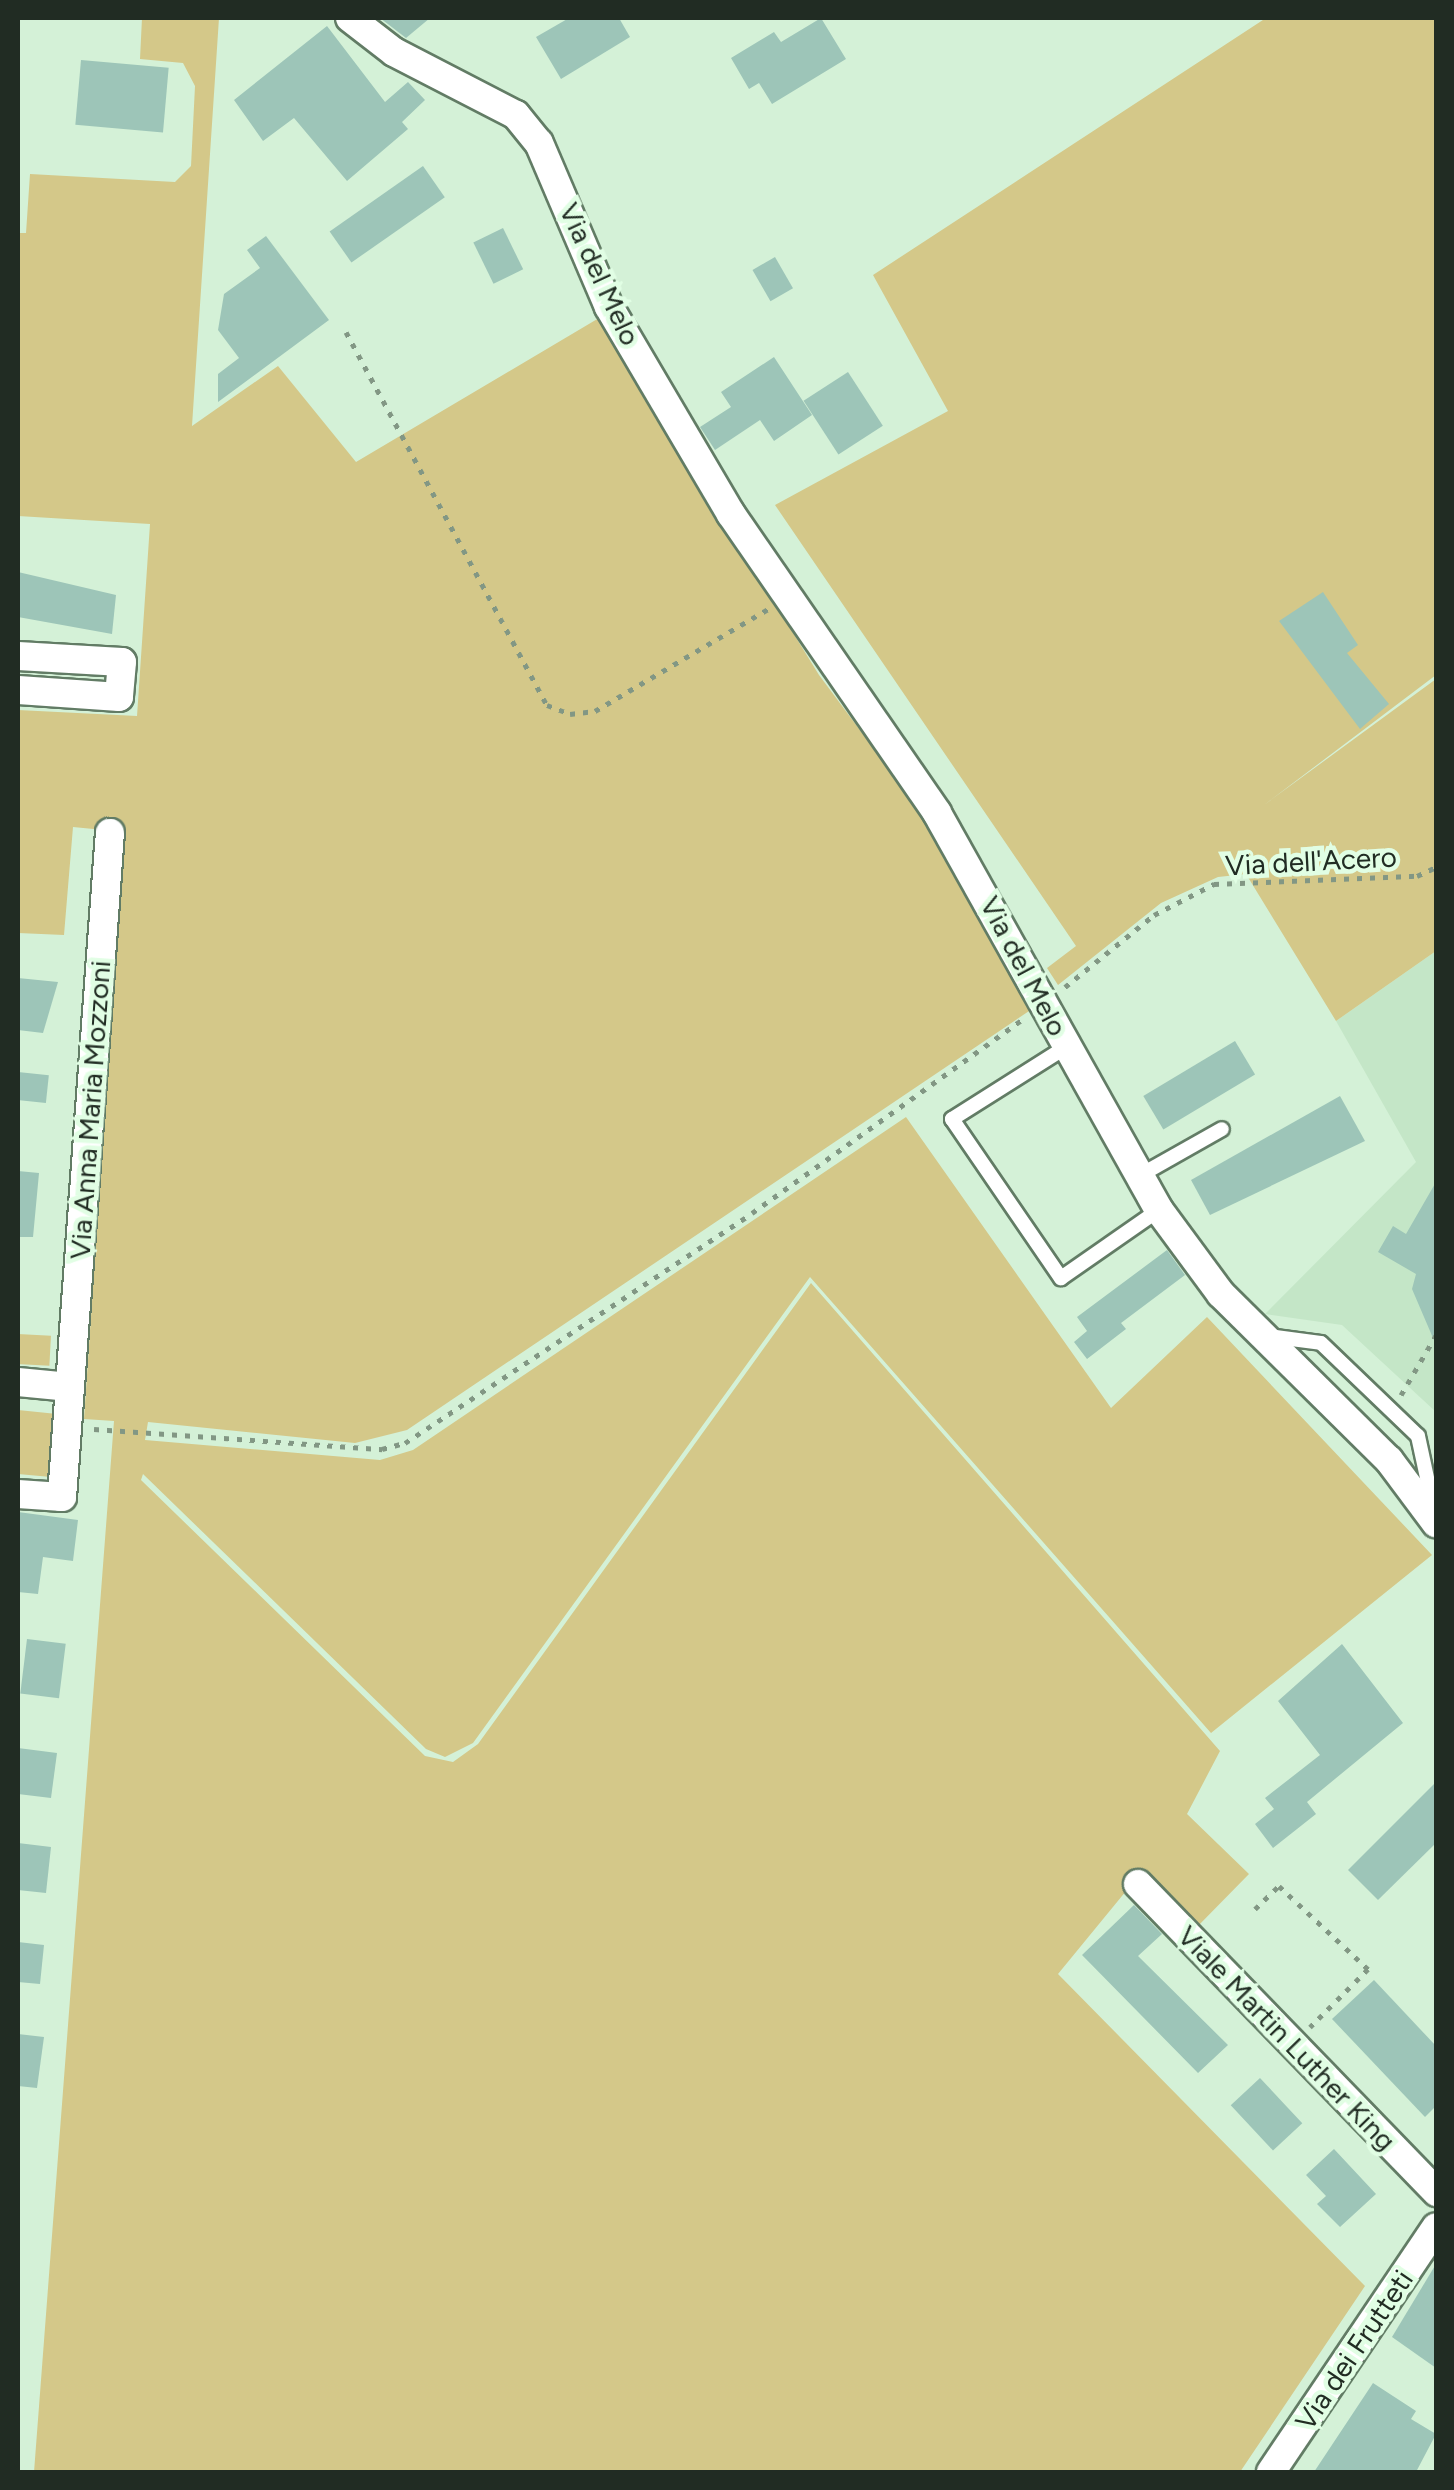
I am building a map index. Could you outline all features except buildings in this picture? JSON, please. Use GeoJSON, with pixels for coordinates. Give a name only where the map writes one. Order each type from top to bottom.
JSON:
{"type":"FeatureCollection","features":[{"type":"Feature","properties":{"kind":"street","name":"Via del Melo"},"geometry":{"type":"LineString","coordinates":[[350,18],[394,52],[516,115],[539,142],[609,307],[788,598],[937,813],[1159,1210],[1258,1335],[1389,1460],[1436,1522]]}},
{"type":"Feature","properties":{"kind":"street"},"geometry":{"type":"LineString","coordinates":[[18,656],[122,662],[119,697],[18,690]]}},
{"type":"Feature","properties":{"kind":"street","name":"Via Anna Maria Mozzoni"},"geometry":{"type":"LineString","coordinates":[[18,1494],[62,1497],[110,833]]}},
{"type":"Feature","properties":{"kind":"street"},"geometry":{"type":"LineString","coordinates":[[18,1382],[70,1386]]}},
{"type":"Feature","properties":{"kind":"street","name":"Viale Martin Luther King"},"geometry":{"type":"LineString","coordinates":[[1138,1884],[1436,2192]]}},
{"type":"Feature","properties":{"kind":"street","name":"Via dei Frutteti"},"geometry":{"type":"LineString","coordinates":[[1271,2472],[1436,2227]]}},
{"type":"Feature","properties":{"kind":"lane"},"geometry":{"type":"LineString","coordinates":[[1066,1047],[952,1119],[1061,1278],[1159,1210]]}},
{"type":"Feature","properties":{"kind":"lane"},"geometry":{"type":"LineString","coordinates":[[1139,1176],[1222,1129]]}},
{"type":"Feature","properties":{"kind":"lane","name":"Via del Melo"},"geometry":{"type":"LineString","coordinates":[[1258,1335],[1320,1343],[1418,1436],[1436,1522]]}},
{"type":"Feature","properties":{"kind":"path"},"geometry":{"type":"LineString","coordinates":[[346,332],[547,705],[570,714],[595,710],[788,598]]}},
{"type":"Feature","properties":{"kind":"path","name":"Via dell'Acero"},"geometry":{"type":"LineString","coordinates":[[88,1429],[382,1449],[416,1438],[752,1213],[1043,1004],[1154,915],[1214,884],[1417,876],[1436,867]]}},
{"type":"Feature","properties":{"kind":"path"},"geometry":{"type":"LineString","coordinates":[[1391,1410],[1436,1336]]}},
{"type":"Feature","properties":{"kind":"path"},"geometry":{"type":"LineString","coordinates":[[1255,1909],[1279,1886],[1368,1969],[1292,2044]]}},
{"type":"Feature","properties":{"kind":"shaded area"},"geometry":{"type":"Polygon","coordinates":[[[142,18],[219,18],[192,426],[278,366],[356,462],[599,318],[819,675],[932,827],[1035,1007],[407,1430],[355,1443],[148,1422],[145,1440],[380,1460],[413,1450],[906,1117],[1111,1408],[1207,1317],[1432,1555],[1211,1733],[810,1277],[473,1743],[445,1757],[426,1749],[143,1474],[141,1480],[425,1756],[453,1762],[478,1744],[811,1283],[1220,1751],[1187,1814],[1249,1874],[1196,1928],[1140,1874],[1058,1974],[1365,2286],[1240,2472],[34,2472],[114,1421],[84,1419],[124,832],[73,827],[64,935],[18,933],[18,710],[137,716],[150,524],[18,516],[18,233],[26,233],[30,174],[175,182],[191,166],[195,86],[183,63],[140,59],[142,18]]]}},
{"type":"Feature","properties":{"kind":"shaded area"},"geometry":{"type":"Polygon","coordinates":[[[1266,18],[1436,18],[1436,675],[1264,805],[1436,679],[1436,951],[1336,1021],[1246,874],[1218,877],[1161,903],[1058,985],[1047,968],[1076,946],[775,505],[948,411],[873,275],[1266,18]]]}},
{"type":"Feature","properties":{"kind":"shaded area"},"geometry":{"type":"Polygon","coordinates":[[[1436,951],[1436,1412],[1342,1325],[1265,1314],[1416,1162],[1336,1021],[1436,951]]]}},
{"type":"Feature","properties":{"kind":"shaded area"},"geometry":{"type":"Polygon","coordinates":[[[18,1334],[51,1336],[49,1366],[18,1364],[18,1334]]]}},
{"type":"Feature","properties":{"kind":"shaded area"},"geometry":{"type":"Polygon","coordinates":[[[18,1410],[57,1414],[51,1477],[18,1474],[18,1410]]]}}]}
